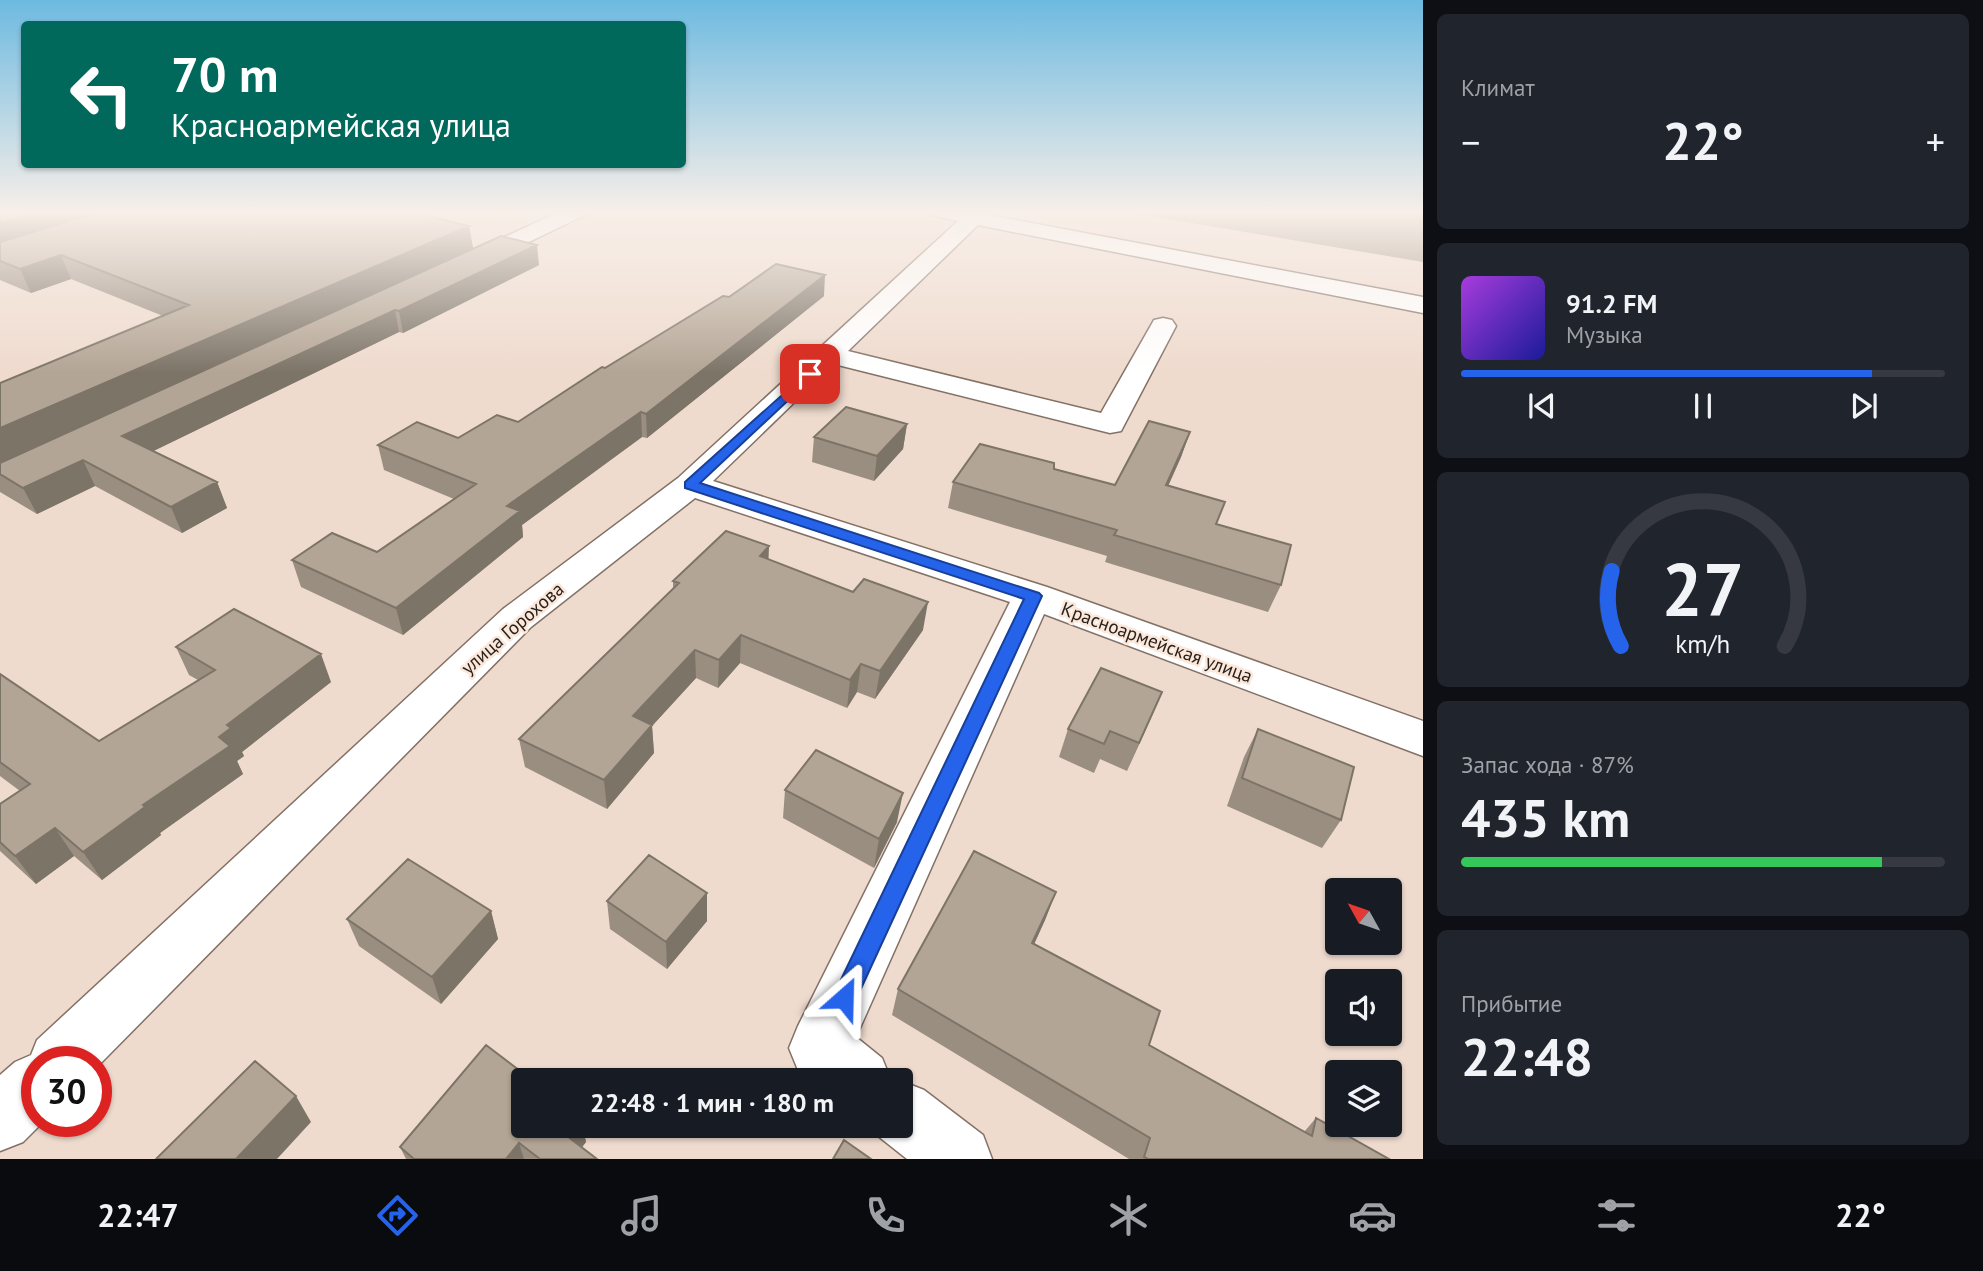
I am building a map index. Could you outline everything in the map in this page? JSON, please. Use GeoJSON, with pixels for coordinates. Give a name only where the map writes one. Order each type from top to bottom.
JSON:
{"type":"FeatureCollection","features":[{"type":"Feature","properties":{"kind":"street"},"geometry":{"type":"LineString","coordinates":[[440,275],[461,265]]}},
{"type":"Feature","properties":{"kind":"street","name":"улица Горохова"},"geometry":{"type":"LineString","coordinates":[[76,1046],[517,618],[690,485],[924,265]]}},
{"type":"Feature","properties":{"kind":"street"},"geometry":{"type":"LineString","coordinates":[[1225,265],[1423,306]]}},
{"type":"Feature","properties":{"kind":"street"},"geometry":{"type":"LineString","coordinates":[[830,355],[1110,424],[1163,326]]}},
{"type":"Feature","properties":{"kind":"street","name":"Красноармейская улица"},"geometry":{"type":"LineString","coordinates":[[690,485],[1034,596],[1423,739]]}},
{"type":"Feature","properties":{"kind":"street"},"geometry":{"type":"LineString","coordinates":[[845,1068],[820,1048],[1034,596]]}},
{"type":"Feature","properties":{"kind":"street"},"geometry":{"type":"LineString","coordinates":[[0,1119],[21,1099]]}},
{"type":"Feature","properties":{"kind":"street"},"geometry":{"type":"LineString","coordinates":[[913,1122],[960,1159]]}},
{"type":"Feature","properties":{"kind":"building"},"geometry":{"type":"Polygon","coordinates":[[[10,265],[31,265],[20,269],[10,265]]]}},
{"type":"Feature","properties":{"kind":"building"},"geometry":{"type":"Polygon","coordinates":[[[87,265],[378,265],[0,428],[0,383],[189,305],[87,265]]]}},
{"type":"Feature","properties":{"kind":"building"},"geometry":{"type":"Polygon","coordinates":[[[437,265],[495,265],[122,436],[217,482],[171,507],[83,460],[23,488],[0,474],[0,463],[437,265]]]}},
{"type":"Feature","properties":{"kind":"building"},"geometry":{"type":"Polygon","coordinates":[[[774,265],[825,275],[646,414],[641,412],[507,506],[520,511],[396,608],[292,560],[332,533],[377,552],[476,484],[378,445],[417,422],[458,438],[497,415],[518,422],[602,367],[605,368],[723,296],[729,297],[774,265]]]}},
{"type":"Feature","properties":{"kind":"building"},"geometry":{"type":"Polygon","coordinates":[[[846,407],[907,424],[877,456],[814,437],[846,407]]]}},
{"type":"Feature","properties":{"kind":"building"},"geometry":{"type":"Polygon","coordinates":[[[1149,421],[1190,432],[1166,485],[1225,502],[1216,524],[1291,545],[1281,585],[1114,535],[1117,530],[953,482],[980,444],[1054,463],[1054,469],[1115,485],[1149,421]]]}},
{"type":"Feature","properties":{"kind":"building"},"geometry":{"type":"Polygon","coordinates":[[[726,531],[769,546],[760,556],[853,592],[864,579],[928,602],[880,671],[861,664],[850,680],[741,635],[719,660],[695,650],[633,716],[652,725],[604,780],[519,739],[679,583],[673,581],[726,531]]]}},
{"type":"Feature","properties":{"kind":"building"},"geometry":{"type":"Polygon","coordinates":[[[234,609],[321,654],[227,725],[231,728],[219,737],[230,746],[143,805],[145,807],[83,852],[55,828],[15,856],[0,842],[0,804],[30,784],[0,762],[0,674],[99,741],[215,670],[176,647],[234,609]]]}},
{"type":"Feature","properties":{"kind":"building"},"geometry":{"type":"Polygon","coordinates":[[[1101,668],[1162,692],[1139,743],[1110,731],[1104,744],[1068,729],[1101,668]]]}},
{"type":"Feature","properties":{"kind":"building"},"geometry":{"type":"Polygon","coordinates":[[[1258,729],[1354,767],[1341,820],[1242,778],[1258,729]]]}},
{"type":"Feature","properties":{"kind":"building"},"geometry":{"type":"Polygon","coordinates":[[[816,750],[903,793],[879,839],[785,790],[816,750]]]}},
{"type":"Feature","properties":{"kind":"building"},"geometry":{"type":"Polygon","coordinates":[[[974,851],[1056,892],[1032,943],[1160,1011],[1149,1045],[1312,1136],[1316,1118],[1325,1123],[1325,1137],[1350,1137],[1389,1159],[1148,1159],[1144,1157],[1150,1138],[898,989],[974,851]]]}},
{"type":"Feature","properties":{"kind":"building"},"geometry":{"type":"Polygon","coordinates":[[[649,855],[707,893],[666,942],[607,901],[649,855]]]}},
{"type":"Feature","properties":{"kind":"building"},"geometry":{"type":"Polygon","coordinates":[[[408,859],[491,911],[432,977],[347,919],[408,859]]]}},
{"type":"Feature","properties":{"kind":"building"},"geometry":{"type":"Polygon","coordinates":[[[486,1045],[516,1068],[511,1068],[511,1138],[570,1138],[597,1159],[540,1159],[519,1143],[506,1159],[414,1159],[400,1147],[486,1045]]]}},
{"type":"Feature","properties":{"kind":"building"},"geometry":{"type":"Polygon","coordinates":[[[255,1061],[296,1096],[236,1159],[156,1159],[255,1061]]]}},
{"type":"Feature","properties":{"kind":"building"},"geometry":{"type":"Polygon","coordinates":[[[844,1140],[871,1159],[833,1159],[844,1140]]]}},
{"type":"Feature","properties":{"kind":"route"},"geometry":{"type":"LineString","coordinates":[[810,374],[690,485],[1034,596],[844,998]]}}]}
